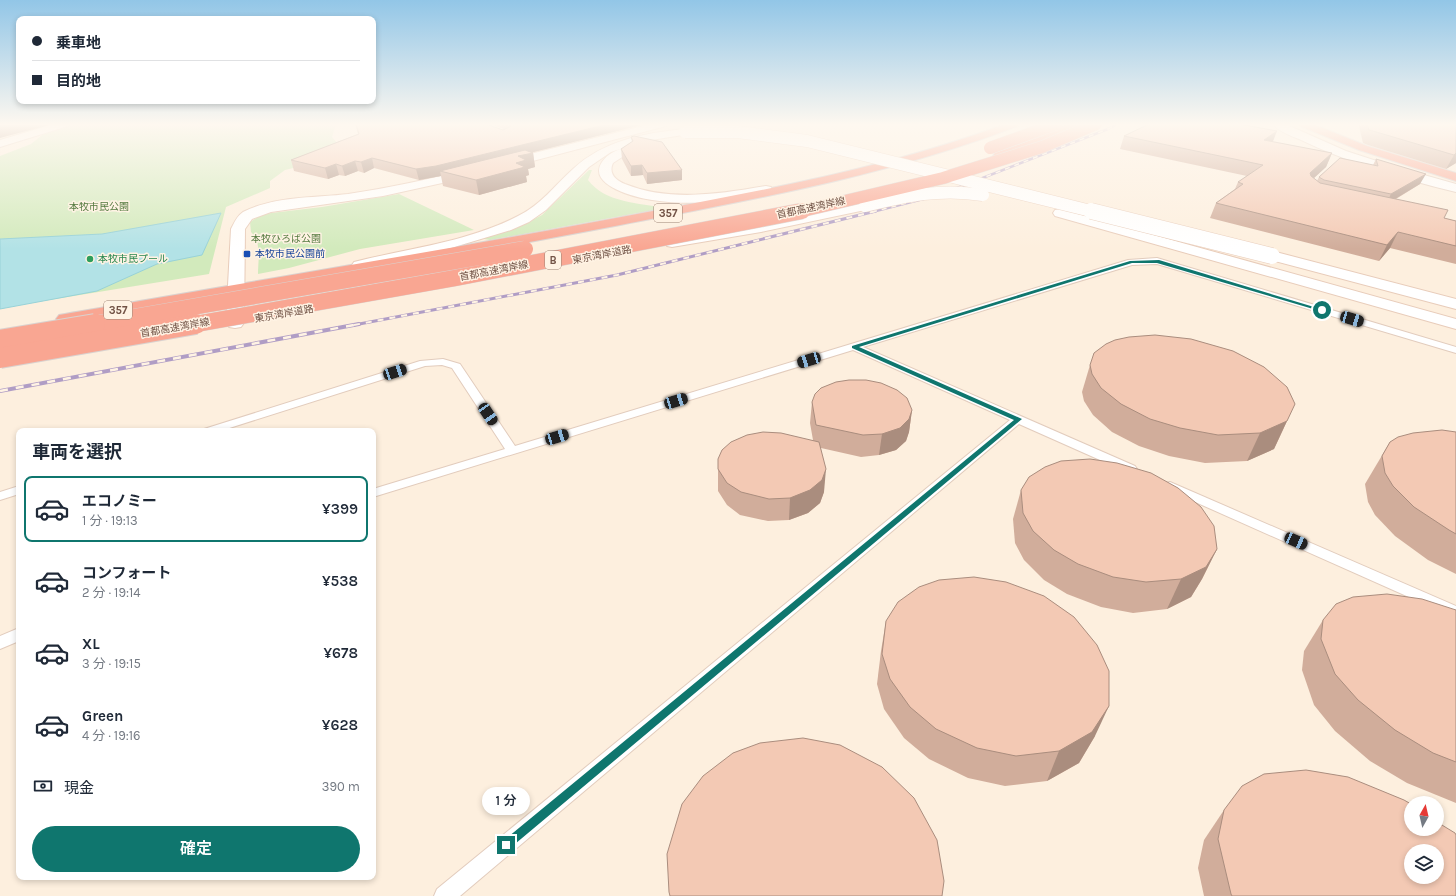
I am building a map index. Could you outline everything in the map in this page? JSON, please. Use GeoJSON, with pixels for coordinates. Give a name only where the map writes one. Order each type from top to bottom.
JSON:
{"type":"FeatureCollection","features":[{"type":"Feature","properties":{"kind":"highway","name":"357"},"geometry":{"type":"LineString","coordinates":[[0,331],[674,212],[829,179],[882,166]]}},
{"type":"Feature","properties":{"kind":"highway","name":"首都高速湾岸線"},"geometry":{"type":"LineString","coordinates":[[0,340],[447,264],[771,203],[930,166]]}},
{"type":"Feature","properties":{"kind":"highway","name":"東京湾岸道路"},"geometry":{"type":"LineString","coordinates":[[0,365],[600,256],[791,216],[872,196],[971,166]]}},
{"type":"Feature","properties":{"kind":"highway","name":"首都高速湾岸線"},"geometry":{"type":"LineString","coordinates":[[0,358],[455,278],[788,214],[943,178],[982,166]]}},
{"type":"Feature","properties":{"kind":"highway"},"geometry":{"type":"LineString","coordinates":[[1421,166],[1456,176]]}},
{"type":"Feature","properties":{"kind":"highway"},"geometry":{"type":"LineString","coordinates":[[1425,166],[1456,176]]}},
{"type":"Feature","properties":{"kind":"street"},"geometry":{"type":"LineString","coordinates":[[315,276],[464,240],[508,226],[537,212],[547,204],[584,166]]}},
{"type":"Feature","properties":{"kind":"street"},"geometry":{"type":"LineString","coordinates":[[606,166],[605,172],[607,177],[622,187],[650,195],[688,198],[746,194],[829,179]]}},
{"type":"Feature","properties":{"kind":"street"},"geometry":{"type":"LineString","coordinates":[[887,166],[964,185],[1456,324]]}},
{"type":"Feature","properties":{"kind":"street"},"geometry":{"type":"LineString","coordinates":[[915,166],[1456,304]]}},
{"type":"Feature","properties":{"kind":"street"},"geometry":{"type":"LineString","coordinates":[[990,166],[988,169],[989,173],[993,177],[1008,185],[1076,206]]}},
{"type":"Feature","properties":{"kind":"street"},"geometry":{"type":"LineString","coordinates":[[1375,166],[1456,188]]}},
{"type":"Feature","properties":{"kind":"street"},"geometry":{"type":"LineString","coordinates":[[234,323],[238,229],[242,219],[247,215],[271,207],[331,200],[430,183],[483,170]]}},
{"type":"Feature","properties":{"kind":"street"},"geometry":{"type":"LineString","coordinates":[[600,256],[761,228],[930,192],[954,191],[981,195],[1060,213]]}},
{"type":"Feature","properties":{"kind":"lane"},"geometry":{"type":"LineString","coordinates":[[376,492],[1132,262],[1157,261],[1456,350]]}},
{"type":"Feature","properties":{"kind":"lane"},"geometry":{"type":"LineString","coordinates":[[854,347],[1142,474]]}},
{"type":"Feature","properties":{"kind":"lane"},"geometry":{"type":"LineString","coordinates":[[218,428],[424,363],[443,362],[456,366],[513,451]]}},
{"type":"Feature","properties":{"kind":"lane"},"geometry":{"type":"LineString","coordinates":[[444,896],[1018,419]]}},
{"type":"Feature","properties":{"kind":"lane"},"geometry":{"type":"LineString","coordinates":[[1157,480],[1456,612]]}},
{"type":"Feature","properties":{"kind":"lane"},"geometry":{"type":"LineString","coordinates":[[0,496],[16,491]]}},
{"type":"Feature","properties":{"kind":"lane"},"geometry":{"type":"LineString","coordinates":[[0,643],[16,635]]}},
{"type":"Feature","properties":{"kind":"green space","name":"本牧市民公園"},"geometry":{"type":"Polygon","coordinates":[[[0,166],[302,166],[285,170],[270,181],[270,188],[226,207],[209,274],[0,308],[0,166]]]}},
{"type":"Feature","properties":{"kind":"green space"},"geometry":{"type":"Polygon","coordinates":[[[589,170],[592,170],[588,180],[595,188],[613,198],[665,208],[490,240],[484,239],[485,237],[517,228],[542,215],[589,170]]]}},
{"type":"Feature","properties":{"kind":"green space","name":"本牧ひろば公園"},"geometry":{"type":"Polygon","coordinates":[[[399,194],[474,230],[360,249],[289,268],[258,274],[258,246],[257,241],[251,232],[250,222],[263,214],[322,207],[399,194]]]}},
{"type":"Feature","properties":{"kind":"water","name":"本牧市民プール"},"geometry":{"type":"Polygon","coordinates":[[[221,213],[202,255],[157,264],[97,291],[0,309],[0,239],[102,234],[221,213]]]}},
{"type":"Feature","properties":{"kind":"building"},"geometry":{"type":"Polygon","coordinates":[[[316,166],[331,166],[325,168],[316,166]]]}},
{"type":"Feature","properties":{"kind":"building"},"geometry":{"type":"Polygon","coordinates":[[[403,166],[437,166],[436,166],[416,169],[403,166]]]}},
{"type":"Feature","properties":{"kind":"building"},"geometry":{"type":"Polygon","coordinates":[[[461,166],[525,167],[476,180],[440,171],[461,166]]]}},
{"type":"Feature","properties":{"kind":"building"},"geometry":{"type":"Polygon","coordinates":[[[643,166],[679,166],[682,170],[647,173],[643,166]]]}},
{"type":"Feature","properties":{"kind":"building"},"geometry":{"type":"Polygon","coordinates":[[[1262,166],[1318,166],[1310,173],[1311,176],[1320,183],[1448,210],[1444,218],[1456,221],[1456,246],[1398,232],[1387,245],[1216,203],[1243,184],[1238,182],[1262,166]]]}},
{"type":"Feature","properties":{"kind":"building"},"geometry":{"type":"Polygon","coordinates":[[[1331,166],[1399,166],[1426,174],[1391,194],[1324,180],[1319,177],[1331,166]]]}},
{"type":"Feature","properties":{"kind":"building"},"geometry":{"type":"Polygon","coordinates":[[[1155,335],[1191,339],[1233,351],[1264,367],[1287,387],[1295,404],[1287,421],[1260,433],[1218,435],[1180,428],[1150,419],[1121,404],[1101,388],[1092,374],[1090,365],[1094,353],[1106,344],[1115,340],[1129,337],[1155,335]]]}},
{"type":"Feature","properties":{"kind":"building"},"geometry":{"type":"Polygon","coordinates":[[[866,380],[881,383],[897,390],[907,398],[912,410],[909,419],[900,428],[882,434],[863,435],[816,425],[812,402],[815,394],[821,388],[836,382],[866,380]]]}},
{"type":"Feature","properties":{"kind":"building"},"geometry":{"type":"Polygon","coordinates":[[[1442,430],[1456,432],[1456,534],[1414,507],[1393,486],[1385,473],[1382,456],[1390,442],[1398,437],[1413,433],[1442,430]]]}},
{"type":"Feature","properties":{"kind":"building"},"geometry":{"type":"Polygon","coordinates":[[[763,432],[781,433],[819,442],[826,469],[822,480],[810,490],[790,498],[769,499],[741,492],[727,483],[718,469],[718,459],[722,450],[731,442],[747,435],[763,432]]]}},
{"type":"Feature","properties":{"kind":"building"},"geometry":{"type":"Polygon","coordinates":[[[1090,459],[1117,463],[1151,473],[1178,488],[1201,507],[1214,526],[1217,549],[1206,567],[1181,579],[1146,582],[1113,577],[1078,564],[1054,550],[1033,531],[1023,513],[1021,490],[1029,477],[1045,467],[1061,461],[1090,459]]]}},
{"type":"Feature","properties":{"kind":"building"},"geometry":{"type":"Polygon","coordinates":[[[974,577],[1006,582],[1044,596],[1074,617],[1097,645],[1109,671],[1109,706],[1092,732],[1059,751],[1016,756],[977,748],[936,729],[910,707],[890,679],[882,654],[886,621],[898,602],[919,587],[939,580],[974,577]]]}},
{"type":"Feature","properties":{"kind":"building"},"geometry":{"type":"Polygon","coordinates":[[[1387,594],[1422,599],[1456,610],[1456,762],[1433,753],[1395,730],[1358,700],[1335,674],[1321,639],[1323,620],[1336,604],[1353,597],[1387,594]]]}},
{"type":"Feature","properties":{"kind":"building"},"geometry":{"type":"Polygon","coordinates":[[[803,738],[840,745],[882,767],[914,798],[937,840],[944,881],[942,896],[670,896],[667,854],[682,804],[703,776],[733,753],[760,743],[803,738]]]}},
{"type":"Feature","properties":{"kind":"building"},"geometry":{"type":"Polygon","coordinates":[[[1306,770],[1348,777],[1404,800],[1404,836],[1444,836],[1444,826],[1455,833],[1456,896],[1232,896],[1218,839],[1224,810],[1242,786],[1264,774],[1306,770]]]}},
{"type":"Feature","properties":{"kind":"railway"},"geometry":{"type":"LineString","coordinates":[[874,212],[939,195],[1014,166]]}},
{"type":"Feature","properties":{"kind":"railway"},"geometry":{"type":"LineString","coordinates":[[354,325],[617,275],[874,212]]}},
{"type":"Feature","properties":{"kind":"railway"},"geometry":{"type":"LineString","coordinates":[[0,391],[359,324]]}},
{"type":"Feature","properties":{"kind":"place","name":"本牧市民公園前"},"geometry":{"type":"Point","coordinates":[247,254]}},
{"type":"Feature","properties":{"kind":"place","name":"本牧市民プール"},"geometry":{"type":"Point","coordinates":[90,259]}},
{"type":"Feature","properties":{"kind":"route"},"geometry":{"type":"LineString","coordinates":[[506,845],[1018,419],[854,347],[1132,262],[1157,261],[1322,310]]}}]}
